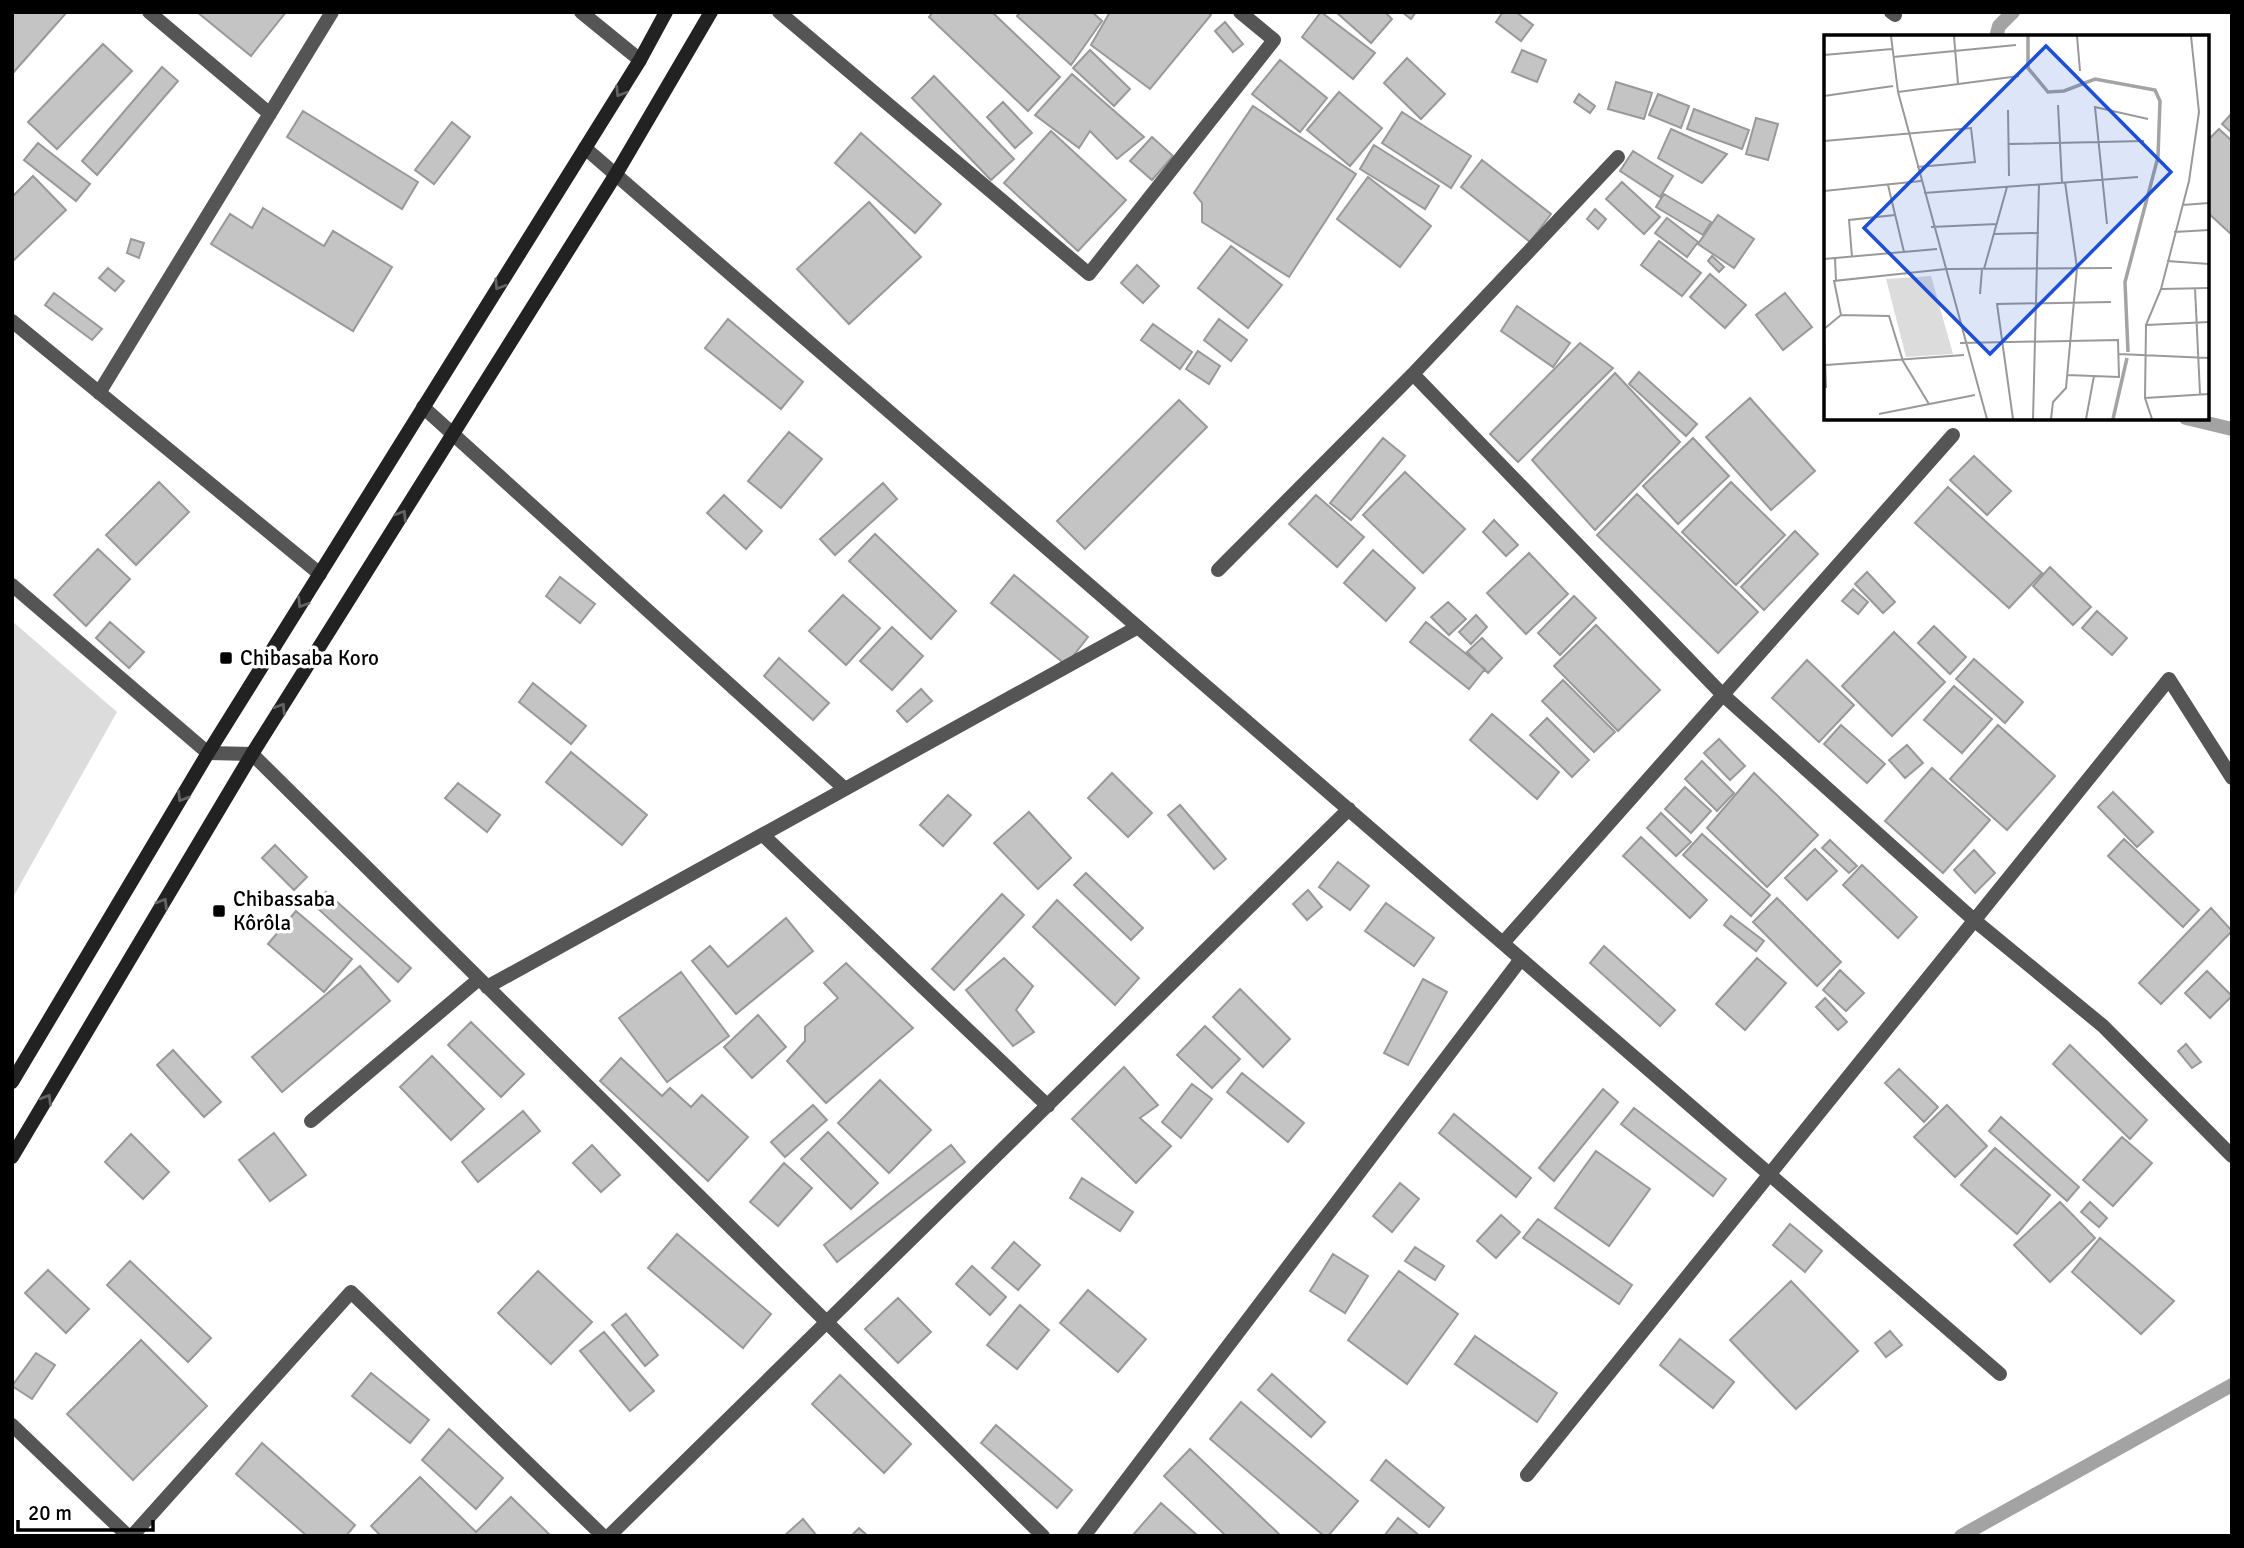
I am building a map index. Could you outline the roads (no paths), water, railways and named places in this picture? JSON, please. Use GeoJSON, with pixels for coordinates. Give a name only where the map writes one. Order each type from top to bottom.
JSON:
{"type":"FeatureCollection","features":[{"type":"Feature","properties":{"kind":"main road"},"geometry":{"type":"LineString","coordinates":[[12,1082],[208,752],[640,60],[666,12]]}},
{"type":"Feature","properties":{"kind":"main road"},"geometry":{"type":"LineString","coordinates":[[12,1157],[252,754],[616,174],[711,12]]}},
{"type":"Feature","properties":{"kind":"street"},"geometry":{"type":"LineString","coordinates":[[149,12],[271,114]]}},
{"type":"Feature","properties":{"kind":"street"},"geometry":{"type":"LineString","coordinates":[[99,393],[332,12]]}},
{"type":"Feature","properties":{"kind":"street"},"geometry":{"type":"LineString","coordinates":[[581,12],[640,60]]}},
{"type":"Feature","properties":{"kind":"street"},"geometry":{"type":"LineString","coordinates":[[779,12],[1089,274],[1274,40],[1240,12]]}},
{"type":"Feature","properties":{"kind":"street"},"geometry":{"type":"LineString","coordinates":[[585,148],[2000,1374]]}},
{"type":"Feature","properties":{"kind":"street"},"geometry":{"type":"LineString","coordinates":[[1218,570],[1413,374],[1618,157]]}},
{"type":"Feature","properties":{"kind":"street"},"geometry":{"type":"LineString","coordinates":[[12,321],[320,574]]}},
{"type":"Feature","properties":{"kind":"street"},"geometry":{"type":"LineString","coordinates":[[1413,374],[1722,694],[1974,920],[2104,1026],[2232,1157]]}},
{"type":"Feature","properties":{"kind":"street"},"geometry":{"type":"LineString","coordinates":[[424,407],[845,789]]}},
{"type":"Feature","properties":{"kind":"street"},"geometry":{"type":"LineString","coordinates":[[1503,943],[1953,435]]}},
{"type":"Feature","properties":{"kind":"street"},"geometry":{"type":"LineString","coordinates":[[12,585],[208,752],[252,754],[1043,1536]]}},
{"type":"Feature","properties":{"kind":"street"},"geometry":{"type":"LineString","coordinates":[[311,1121],[483,983],[763,835],[1138,627]]}},
{"type":"Feature","properties":{"kind":"street"},"geometry":{"type":"LineString","coordinates":[[1527,1475],[2169,679],[2232,778]]}},
{"type":"Feature","properties":{"kind":"street"},"geometry":{"type":"LineString","coordinates":[[609,1536],[1349,809]]}},
{"type":"Feature","properties":{"kind":"street"},"geometry":{"type":"LineString","coordinates":[[763,835],[1048,1106]]}},
{"type":"Feature","properties":{"kind":"street"},"geometry":{"type":"LineString","coordinates":[[1084,1536],[1521,959]]}},
{"type":"Feature","properties":{"kind":"street"},"geometry":{"type":"LineString","coordinates":[[12,1424],[130,1536],[351,1292],[603,1536]]}},
{"type":"Feature","properties":{"kind":"waterway"},"geometry":{"type":"LineString","coordinates":[[1997,35],[1999,26],[2013,12]]}},
{"type":"Feature","properties":{"kind":"waterway"},"geometry":{"type":"LineString","coordinates":[[2194,420],[2232,429]]}},
{"type":"Feature","properties":{"kind":"waterway"},"geometry":{"type":"LineString","coordinates":[[1961,1536],[2232,1385]]}},
{"type":"Feature","properties":{"kind":"place","name":"Chibasaba Koro"},"geometry":{"type":"Point","coordinates":[226,658]}},
{"type":"Feature","properties":{"kind":"place","name":"Chibassaba Kôrôla"},"geometry":{"type":"Point","coordinates":[219,911]}}]}
